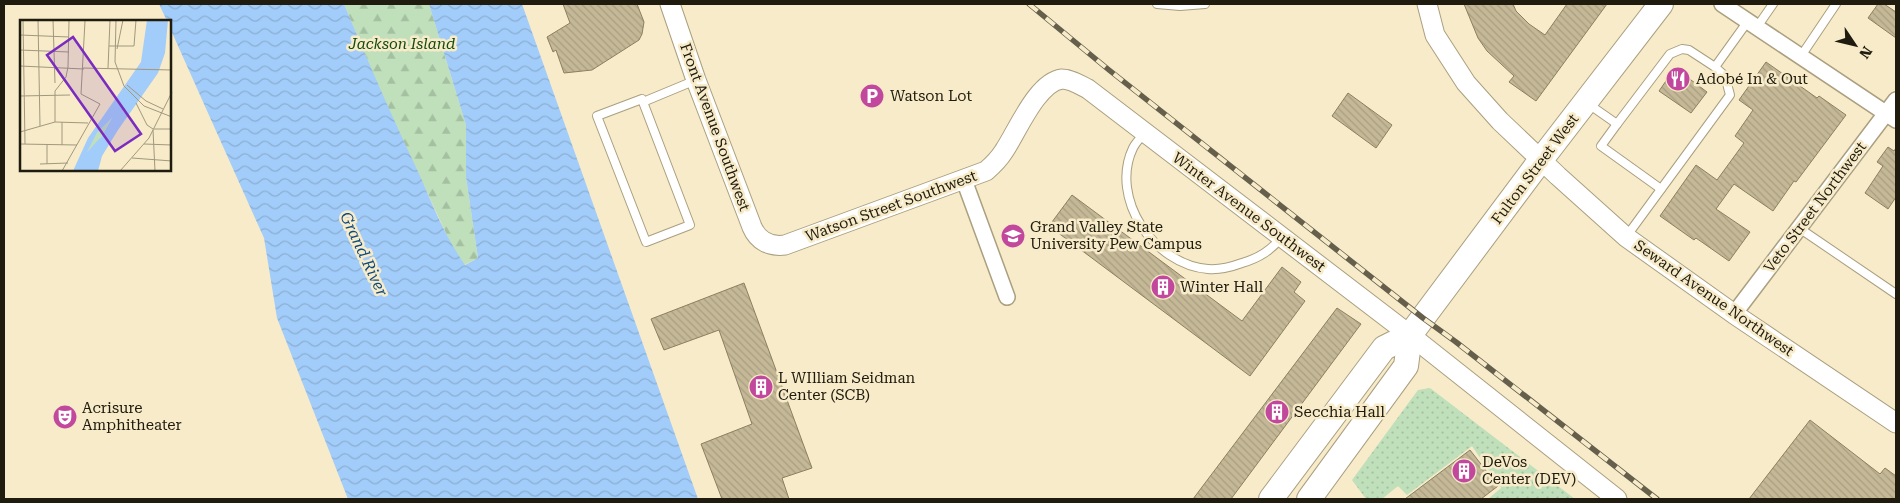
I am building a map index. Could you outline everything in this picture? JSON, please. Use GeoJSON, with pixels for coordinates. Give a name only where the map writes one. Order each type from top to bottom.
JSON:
{"type":"FeatureCollection","features":[{"type":"Feature","properties":{"kind":"main road","name":"Fulton Street West"},"geometry":{"type":"LineString","coordinates":[[1271,499],[1384,348],[1410,335],[1540,161],[1661,4]]}},
{"type":"Feature","properties":{"kind":"main road","name":"Fulton Street West"},"geometry":{"type":"LineString","coordinates":[[1309,499],[1406,366],[1410,335]]}},
{"type":"Feature","properties":{"kind":"street","name":"Front Avenue Southwest"},"geometry":{"type":"LineString","coordinates":[[670,4],[696,80],[755,233],[768,244]]}},
{"type":"Feature","properties":{"kind":"street","name":"Seward Avenue Northwest"},"geometry":{"type":"LineString","coordinates":[[1427,4],[1435,35],[1466,83],[1540,161],[1626,237],[1734,314],[1896,423]]}},
{"type":"Feature","properties":{"kind":"street"},"geometry":{"type":"LineString","coordinates":[[1722,4],[1891,117]]}},
{"type":"Feature","properties":{"kind":"street","name":"Watson Street Southwest"},"geometry":{"type":"LineString","coordinates":[[768,244],[785,245],[986,171],[998,160],[1033,103],[1050,85],[1061,79],[1088,89]]}},
{"type":"Feature","properties":{"kind":"street","name":"Winter Avenue Southwest"},"geometry":{"type":"LineString","coordinates":[[1088,89],[1410,335],[1617,499]]}},
{"type":"Feature","properties":{"kind":"street","name":"Veto Street Northwest"},"geometry":{"type":"LineString","coordinates":[[1734,314],[1799,228],[1891,117],[1896,100]]}},
{"type":"Feature","properties":{"kind":"street"},"geometry":{"type":"LineString","coordinates":[[964,180],[1007,297]]}},
{"type":"Feature","properties":{"kind":"lane"},"geometry":{"type":"LineString","coordinates":[[1157,4],[1180,6],[1205,4]]}},
{"type":"Feature","properties":{"kind":"lane"},"geometry":{"type":"LineString","coordinates":[[1715,67],[1773,4]]}},
{"type":"Feature","properties":{"kind":"lane"},"geometry":{"type":"LineString","coordinates":[[1801,56],[1836,4]]}},
{"type":"Feature","properties":{"kind":"lane"},"geometry":{"type":"LineString","coordinates":[[1626,237],[1730,95],[1725,76],[1689,50],[1682,49],[1670,54],[1601,146],[1661,189]]}},
{"type":"Feature","properties":{"kind":"lane"},"geometry":{"type":"LineString","coordinates":[[643,102],[696,80]]}},
{"type":"Feature","properties":{"kind":"lane"},"geometry":{"type":"LineString","coordinates":[[642,99],[643,102],[690,224],[646,242],[597,116],[642,99]]}},
{"type":"Feature","properties":{"kind":"lane"},"geometry":{"type":"LineString","coordinates":[[1585,102],[1617,124]]}},
{"type":"Feature","properties":{"kind":"lane"},"geometry":{"type":"LineString","coordinates":[[1145,133],[1134,145],[1130,154],[1127,189],[1131,207],[1144,230],[1157,245],[1175,258],[1191,265],[1215,269],[1229,268],[1257,259],[1272,250],[1282,237]]}},
{"type":"Feature","properties":{"kind":"lane"},"geometry":{"type":"LineString","coordinates":[[1799,228],[1896,294]]}},
{"type":"Feature","properties":{"kind":"green space","name":"Jackson Island"},"geometry":{"type":"Polygon","coordinates":[[[344,4],[429,4],[466,125],[466,177],[478,258],[464,265],[452,246],[384,100],[344,4]]]}},
{"type":"Feature","properties":{"kind":"green space"},"geometry":{"type":"Polygon","coordinates":[[[1430,388],[1575,499],[1488,499],[1501,488],[1472,446],[1407,495],[1398,486],[1382,499],[1366,499],[1352,480],[1418,390],[1430,388]]]}},
{"type":"Feature","properties":{"kind":"water","name":"Grand River"},"geometry":{"type":"Polygon","coordinates":[[[159,4],[344,4],[435,210],[465,265],[478,258],[466,177],[466,125],[429,4],[522,4],[698,499],[348,499],[277,318],[264,238],[171,30],[171,20],[167,20],[159,4]]]}},
{"type":"Feature","properties":{"kind":"building"},"geometry":{"type":"Polygon","coordinates":[[[563,4],[637,4],[644,22],[642,34],[639,40],[592,70],[564,73],[556,50],[553,52],[547,37],[570,23],[563,4]]]}},
{"type":"Feature","properties":{"kind":"building"},"geometry":{"type":"Polygon","coordinates":[[[1464,4],[1513,4],[1516,11],[1529,24],[1545,35],[1567,4],[1607,4],[1536,101],[1509,82],[1514,76],[1487,51],[1478,38],[1464,4]]]}},
{"type":"Feature","properties":{"kind":"building"},"geometry":{"type":"Polygon","coordinates":[[[1878,4],[1884,4],[1896,12],[1896,38],[1868,18],[1878,4]]]}},
{"type":"Feature","properties":{"kind":"building"},"geometry":{"type":"Polygon","coordinates":[[[1766,62],[1817,98],[1819,96],[1846,115],[1773,211],[1734,184],[1716,209],[1750,232],[1729,261],[1696,238],[1694,240],[1660,216],[1696,165],[1717,180],[1744,143],[1735,136],[1753,110],[1739,100],[1766,62]]]}},
{"type":"Feature","properties":{"kind":"building","name":"Adobé In & Out"},"geometry":{"type":"Polygon","coordinates":[[[1675,68],[1707,92],[1691,113],[1659,91],[1675,68]]]}},
{"type":"Feature","properties":{"kind":"building"},"geometry":{"type":"Polygon","coordinates":[[[1348,93],[1392,125],[1376,148],[1332,116],[1348,93]]]}},
{"type":"Feature","properties":{"kind":"building"},"geometry":{"type":"Polygon","coordinates":[[[1888,147],[1894,151],[1896,148],[1896,197],[1888,209],[1865,193],[1883,166],[1877,162],[1888,147]]]}},
{"type":"Feature","properties":{"kind":"building","name":"Winter Hall"},"geometry":{"type":"Polygon","coordinates":[[[1072,195],[1242,321],[1282,267],[1301,282],[1294,292],[1305,301],[1250,376],[1049,226],[1072,195]]]}},
{"type":"Feature","properties":{"kind":"building","name":"L WIlliam Seidman Center (SCB)"},"geometry":{"type":"Polygon","coordinates":[[[744,283],[812,468],[782,478],[789,499],[722,499],[701,444],[752,424],[719,330],[664,350],[651,319],[744,283]]]}},
{"type":"Feature","properties":{"kind":"building","name":"Secchia Hall"},"geometry":{"type":"Polygon","coordinates":[[[1337,308],[1361,324],[1231,499],[1193,499],[1337,308]]]}},
{"type":"Feature","properties":{"kind":"building"},"geometry":{"type":"Polygon","coordinates":[[[1810,420],[1880,474],[1885,468],[1896,476],[1896,499],[1749,499],[1810,420]]]}},
{"type":"Feature","properties":{"kind":"building","name":"DeVos Center (DEV)"},"geometry":{"type":"Polygon","coordinates":[[[1470,450],[1498,486],[1481,499],[1405,499],[1470,450]]]}},
{"type":"Feature","properties":{"kind":"railway"},"geometry":{"type":"LineString","coordinates":[[1029,4],[1109,70],[1423,318],[1657,499]]}},
{"type":"Feature","properties":{"kind":"place","name":"Adobé In & Out"},"geometry":{"type":"Point","coordinates":[1678,79]}},
{"type":"Feature","properties":{"kind":"place","name":"Watson Lot"},"geometry":{"type":"Point","coordinates":[872,96]}},
{"type":"Feature","properties":{"kind":"place","name":"Grand Valley State University Pew Campus"},"geometry":{"type":"Point","coordinates":[1013,236]}},
{"type":"Feature","properties":{"kind":"place","name":"Winter Hall"},"geometry":{"type":"Point","coordinates":[1163,287]}},
{"type":"Feature","properties":{"kind":"place","name":"L WIlliam Seidman Center (SCB)"},"geometry":{"type":"Point","coordinates":[761,387]}},
{"type":"Feature","properties":{"kind":"place","name":"Secchia Hall"},"geometry":{"type":"Point","coordinates":[1277,412]}},
{"type":"Feature","properties":{"kind":"place","name":"Acrisure Amphitheater"},"geometry":{"type":"Point","coordinates":[65,417]}},
{"type":"Feature","properties":{"kind":"place","name":"DeVos Center (DEV)"},"geometry":{"type":"Point","coordinates":[1464,471]}}]}
